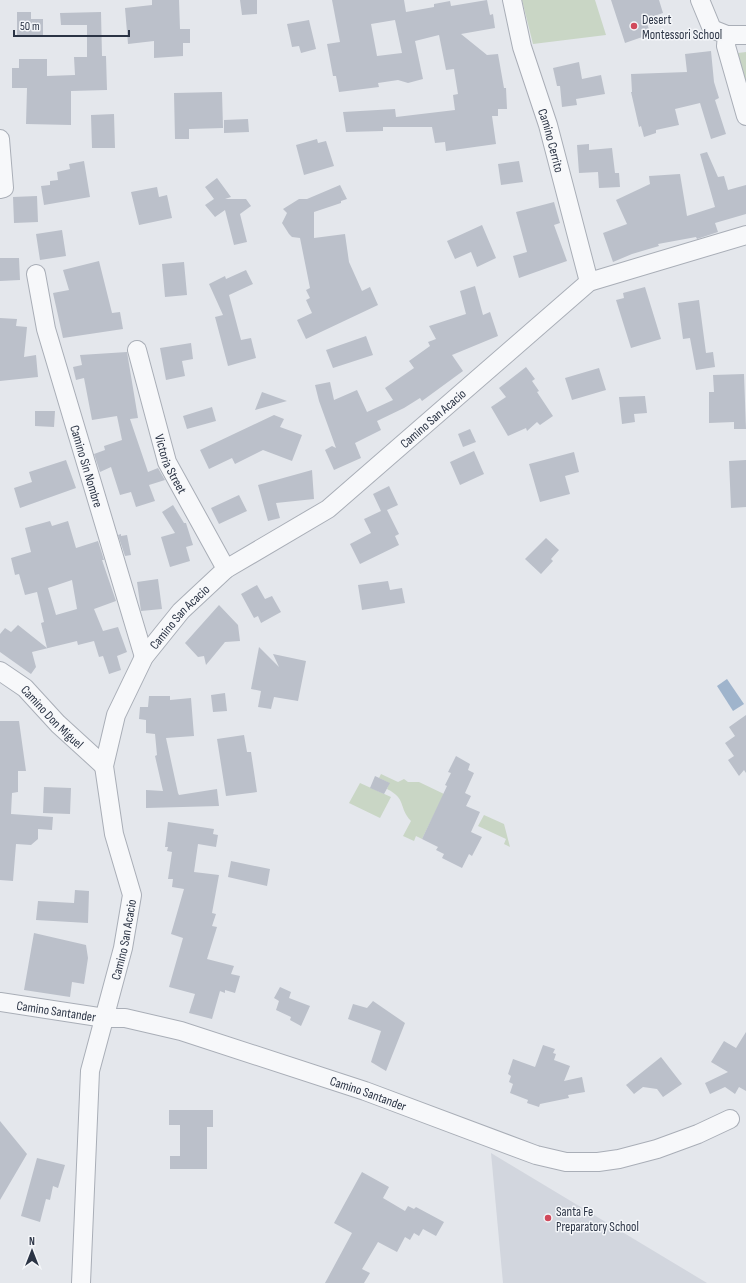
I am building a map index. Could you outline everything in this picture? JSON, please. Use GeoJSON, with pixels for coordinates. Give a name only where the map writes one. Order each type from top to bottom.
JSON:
{"type":"FeatureCollection","features":[{"type":"Feature","properties":{"kind":"street","name":"Camino Cerrito"},"geometry":{"type":"LineString","coordinates":[[512,0],[522,47],[548,125],[589,282]]}},
{"type":"Feature","properties":{"kind":"street"},"geometry":{"type":"LineString","coordinates":[[700,0],[712,28],[727,35],[746,35]]}},
{"type":"Feature","properties":{"kind":"street"},"geometry":{"type":"LineString","coordinates":[[727,35],[726,46],[746,116]]}},
{"type":"Feature","properties":{"kind":"street"},"geometry":{"type":"LineString","coordinates":[[0,139],[4,188],[0,189]]}},
{"type":"Feature","properties":{"kind":"street","name":"Camino San Acacio"},"geometry":{"type":"LineString","coordinates":[[81,1283],[90,1072],[123,948],[132,895],[114,834],[104,766],[116,715],[144,657],[181,611],[226,569],[328,509],[589,282],[746,235]]}},
{"type":"Feature","properties":{"kind":"street","name":"Camino Sin Nombre"},"geometry":{"type":"LineString","coordinates":[[36,274],[46,329],[144,657]]}},
{"type":"Feature","properties":{"kind":"street","name":"Victoria Street"},"geometry":{"type":"LineString","coordinates":[[137,350],[168,462],[226,569]]}},
{"type":"Feature","properties":{"kind":"street","name":"Camino Don Miguel"},"geometry":{"type":"LineString","coordinates":[[0,671],[25,688],[58,724],[104,766]]}},
{"type":"Feature","properties":{"kind":"street","name":"Camino Santander"},"geometry":{"type":"LineString","coordinates":[[0,1002],[105,1018],[125,1018],[181,1031],[365,1091],[536,1155],[566,1162],[598,1162],[619,1159],[657,1149],[698,1134],[730,1119]]}},
{"type":"Feature","properties":{"kind":"shaded area","name":"Santa Fe Preparatory School"},"geometry":{"type":"Polygon","coordinates":[[[491,1153],[707,1283],[503,1283],[491,1153]]]}},
{"type":"Feature","properties":{"kind":"green space"},"geometry":{"type":"Polygon","coordinates":[[[522,0],[595,0],[606,35],[533,44],[522,0]]]}},
{"type":"Feature","properties":{"kind":"green space"},"geometry":{"type":"Polygon","coordinates":[[[746,52],[746,83],[738,53],[746,52]]]}},
{"type":"Feature","properties":{"kind":"green space"},"geometry":{"type":"Polygon","coordinates":[[[381,774],[398,782],[404,779],[408,782],[419,782],[444,794],[422,839],[416,836],[414,841],[403,836],[411,821],[397,796],[387,789],[389,783],[379,778],[381,774]]]}},
{"type":"Feature","properties":{"kind":"green space"},"geometry":{"type":"Polygon","coordinates":[[[360,783],[391,797],[380,818],[349,803],[360,783]]]}},
{"type":"Feature","properties":{"kind":"green space"},"geometry":{"type":"Polygon","coordinates":[[[484,815],[504,824],[510,847],[504,844],[506,839],[478,826],[484,815]]]}},
{"type":"Feature","properties":{"kind":"water"},"geometry":{"type":"Polygon","coordinates":[[[727,679],[744,704],[733,711],[717,686],[727,679]]]}},
{"type":"Feature","properties":{"kind":"building"},"geometry":{"type":"Polygon","coordinates":[[[152,0],[179,0],[180,29],[190,29],[190,43],[183,43],[183,56],[154,58],[154,41],[128,44],[125,8],[152,5],[152,0]]]}},
{"type":"Feature","properties":{"kind":"building"},"geometry":{"type":"Polygon","coordinates":[[[240,0],[257,0],[257,14],[242,15],[240,0]]]}},
{"type":"Feature","properties":{"kind":"building"},"geometry":{"type":"Polygon","coordinates":[[[332,0],[404,0],[406,12],[434,7],[434,4],[450,1],[451,6],[487,0],[490,15],[493,14],[495,28],[461,34],[487,55],[498,54],[504,88],[506,88],[507,109],[498,109],[498,116],[492,116],[496,144],[446,151],[445,142],[435,143],[432,127],[383,127],[383,131],[346,132],[343,112],[395,109],[396,117],[455,110],[453,95],[458,94],[454,69],[446,70],[439,35],[415,41],[423,79],[408,83],[398,80],[378,83],[379,87],[339,92],[336,76],[333,76],[327,44],[340,42],[332,0]],[[395,20],[371,24],[377,56],[402,53],[395,20]]]}},
{"type":"Feature","properties":{"kind":"building","name":"Desert Montessori School"},"geometry":{"type":"Polygon","coordinates":[[[611,0],[659,0],[663,13],[645,19],[651,34],[625,43],[611,0]]]}},
{"type":"Feature","properties":{"kind":"building"},"geometry":{"type":"Polygon","coordinates":[[[17,12],[31,12],[31,19],[43,19],[43,35],[17,35],[17,12]]]}},
{"type":"Feature","properties":{"kind":"building"},"geometry":{"type":"Polygon","coordinates":[[[101,12],[102,56],[106,56],[107,90],[71,91],[71,125],[26,124],[27,88],[12,88],[12,68],[19,68],[19,59],[47,59],[47,76],[75,75],[74,57],[87,57],[87,25],[61,25],[60,13],[101,12]]]}},
{"type":"Feature","properties":{"kind":"building"},"geometry":{"type":"Polygon","coordinates":[[[309,20],[316,49],[301,53],[299,46],[292,47],[287,24],[309,20]]]}},
{"type":"Feature","properties":{"kind":"building"},"geometry":{"type":"Polygon","coordinates":[[[711,51],[714,82],[719,98],[715,100],[726,134],[711,139],[700,103],[675,109],[679,125],[656,130],[656,133],[644,137],[641,126],[639,127],[631,92],[631,74],[687,72],[685,54],[711,51]]]}},
{"type":"Feature","properties":{"kind":"building"},"geometry":{"type":"Polygon","coordinates":[[[579,62],[582,79],[601,75],[605,94],[576,99],[577,105],[562,107],[560,86],[557,86],[553,68],[579,62]]]}},
{"type":"Feature","properties":{"kind":"building"},"geometry":{"type":"Polygon","coordinates":[[[222,92],[223,128],[189,129],[189,139],[175,139],[174,93],[222,92]]]}},
{"type":"Feature","properties":{"kind":"building"},"geometry":{"type":"Polygon","coordinates":[[[114,114],[115,148],[92,148],[91,115],[114,114]]]}},
{"type":"Feature","properties":{"kind":"building"},"geometry":{"type":"Polygon","coordinates":[[[248,119],[249,132],[224,133],[224,120],[248,119]]]}},
{"type":"Feature","properties":{"kind":"building"},"geometry":{"type":"Polygon","coordinates":[[[317,139],[318,143],[326,141],[334,166],[304,175],[296,145],[317,139]]]}},
{"type":"Feature","properties":{"kind":"building"},"geometry":{"type":"Polygon","coordinates":[[[589,144],[589,150],[612,148],[615,173],[619,173],[620,187],[599,188],[598,172],[579,173],[577,145],[589,144]]]}},
{"type":"Feature","properties":{"kind":"building"},"geometry":{"type":"Polygon","coordinates":[[[707,152],[718,177],[724,176],[728,190],[746,185],[746,214],[715,223],[718,232],[697,239],[696,237],[658,244],[659,246],[632,254],[613,262],[603,233],[627,224],[616,200],[650,184],[649,176],[680,174],[687,216],[715,207],[700,154],[707,152]]]}},
{"type":"Feature","properties":{"kind":"building"},"geometry":{"type":"Polygon","coordinates":[[[84,161],[90,197],[44,205],[41,186],[50,185],[50,181],[58,180],[57,172],[70,169],[69,164],[84,161]]]}},
{"type":"Feature","properties":{"kind":"building"},"geometry":{"type":"Polygon","coordinates":[[[519,161],[523,182],[501,185],[498,164],[519,161]]]}},
{"type":"Feature","properties":{"kind":"building"},"geometry":{"type":"Polygon","coordinates":[[[217,178],[231,197],[225,199],[246,199],[251,206],[240,214],[247,242],[234,245],[225,210],[215,217],[205,205],[214,199],[205,187],[217,178]]]}},
{"type":"Feature","properties":{"kind":"building"},"geometry":{"type":"Polygon","coordinates":[[[340,185],[347,199],[341,201],[341,203],[314,212],[314,238],[345,234],[349,262],[362,291],[370,287],[378,305],[306,339],[297,320],[312,313],[306,300],[310,298],[306,290],[310,288],[300,238],[292,237],[282,223],[287,213],[283,209],[299,199],[307,199],[340,185]]]}},
{"type":"Feature","properties":{"kind":"building"},"geometry":{"type":"Polygon","coordinates":[[[157,187],[159,197],[167,195],[172,218],[139,225],[131,192],[157,187]]]}},
{"type":"Feature","properties":{"kind":"building"},"geometry":{"type":"Polygon","coordinates":[[[37,196],[38,222],[14,223],[13,197],[37,196]]]}},
{"type":"Feature","properties":{"kind":"building"},"geometry":{"type":"Polygon","coordinates":[[[554,202],[560,223],[554,225],[567,261],[519,278],[513,256],[527,252],[516,212],[554,202]]]}},
{"type":"Feature","properties":{"kind":"building"},"geometry":{"type":"Polygon","coordinates":[[[482,225],[496,258],[477,267],[471,252],[455,259],[447,241],[482,225]]]}},
{"type":"Feature","properties":{"kind":"building"},"geometry":{"type":"Polygon","coordinates":[[[62,230],[66,256],[40,260],[36,234],[62,230]]]}},
{"type":"Feature","properties":{"kind":"building"},"geometry":{"type":"Polygon","coordinates":[[[0,258],[19,258],[20,280],[0,281],[0,258]]]}},
{"type":"Feature","properties":{"kind":"building"},"geometry":{"type":"Polygon","coordinates":[[[99,261],[112,313],[120,312],[123,329],[63,338],[53,293],[69,290],[63,270],[99,261]]]}},
{"type":"Feature","properties":{"kind":"building"},"geometry":{"type":"Polygon","coordinates":[[[184,262],[187,295],[165,297],[162,264],[184,262]]]}},
{"type":"Feature","properties":{"kind":"building"},"geometry":{"type":"Polygon","coordinates":[[[246,270],[253,284],[229,295],[241,340],[251,338],[256,358],[228,366],[215,317],[223,315],[209,284],[225,276],[226,279],[246,270]]]}},
{"type":"Feature","properties":{"kind":"building"},"geometry":{"type":"Polygon","coordinates":[[[475,286],[483,315],[490,312],[498,336],[452,355],[463,371],[422,401],[420,398],[404,408],[377,421],[381,430],[355,443],[361,458],[334,470],[325,450],[332,446],[336,448],[319,401],[315,385],[330,382],[334,400],[357,390],[367,412],[393,400],[385,388],[414,368],[409,361],[430,346],[428,342],[436,339],[429,326],[466,314],[460,291],[475,286]]]}},
{"type":"Feature","properties":{"kind":"building"},"geometry":{"type":"Polygon","coordinates":[[[645,287],[661,339],[631,348],[616,300],[624,298],[623,293],[645,287]]]}},
{"type":"Feature","properties":{"kind":"building"},"geometry":{"type":"Polygon","coordinates":[[[699,300],[706,353],[713,352],[715,367],[696,370],[690,338],[683,339],[678,303],[699,300]]]}},
{"type":"Feature","properties":{"kind":"building"},"geometry":{"type":"Polygon","coordinates":[[[0,318],[17,319],[16,326],[27,327],[24,357],[36,355],[38,377],[0,381],[0,318]]]}},
{"type":"Feature","properties":{"kind":"building"},"geometry":{"type":"Polygon","coordinates":[[[366,336],[373,355],[333,368],[326,350],[366,336]]]}},
{"type":"Feature","properties":{"kind":"building"},"geometry":{"type":"Polygon","coordinates":[[[191,343],[193,359],[182,361],[185,376],[166,380],[160,348],[191,343]]]}},
{"type":"Feature","properties":{"kind":"building"},"geometry":{"type":"Polygon","coordinates":[[[127,352],[138,418],[130,419],[148,472],[158,468],[165,480],[149,485],[155,501],[136,507],[131,492],[120,495],[111,467],[100,472],[94,454],[105,450],[104,446],[122,440],[117,416],[92,420],[84,378],[76,380],[73,367],[82,365],[80,355],[127,352]]]}},
{"type":"Feature","properties":{"kind":"building"},"geometry":{"type":"Polygon","coordinates":[[[526,367],[535,379],[532,381],[539,391],[537,392],[553,416],[540,425],[537,422],[527,431],[526,428],[508,436],[491,407],[506,397],[499,388],[526,367]]]}},
{"type":"Feature","properties":{"kind":"building"},"geometry":{"type":"Polygon","coordinates":[[[599,368],[606,390],[572,400],[565,378],[599,368]]]}},
{"type":"Feature","properties":{"kind":"building"},"geometry":{"type":"Polygon","coordinates":[[[744,374],[746,429],[734,429],[734,422],[709,423],[709,392],[714,392],[713,375],[744,374]]]}},
{"type":"Feature","properties":{"kind":"building"},"geometry":{"type":"Polygon","coordinates":[[[262,392],[287,401],[255,410],[262,392]]]}},
{"type":"Feature","properties":{"kind":"building"},"geometry":{"type":"Polygon","coordinates":[[[645,396],[647,413],[634,414],[635,422],[622,424],[619,397],[645,396]]]}},
{"type":"Feature","properties":{"kind":"building"},"geometry":{"type":"Polygon","coordinates":[[[212,407],[216,421],[187,429],[183,416],[212,407]]]}},
{"type":"Feature","properties":{"kind":"building"},"geometry":{"type":"Polygon","coordinates":[[[35,411],[55,411],[54,427],[35,426],[35,411]]]}},
{"type":"Feature","properties":{"kind":"building"},"geometry":{"type":"Polygon","coordinates":[[[274,415],[284,419],[280,427],[302,435],[292,461],[263,450],[235,464],[232,458],[209,469],[200,450],[274,415]]]}},
{"type":"Feature","properties":{"kind":"building"},"geometry":{"type":"Polygon","coordinates":[[[470,429],[476,442],[463,447],[458,434],[470,429]]]}},
{"type":"Feature","properties":{"kind":"building"},"geometry":{"type":"Polygon","coordinates":[[[474,451],[484,474],[460,485],[450,462],[474,451]]]}},
{"type":"Feature","properties":{"kind":"building"},"geometry":{"type":"Polygon","coordinates":[[[574,452],[579,472],[565,476],[570,494],[540,502],[529,464],[574,452]]]}},
{"type":"Feature","properties":{"kind":"building"},"geometry":{"type":"Polygon","coordinates":[[[66,460],[76,488],[20,508],[14,488],[32,482],[29,472],[66,460]]]}},
{"type":"Feature","properties":{"kind":"building"},"geometry":{"type":"Polygon","coordinates":[[[746,460],[746,507],[731,508],[729,461],[746,460]]]}},
{"type":"Feature","properties":{"kind":"building"},"geometry":{"type":"Polygon","coordinates":[[[312,470],[314,499],[276,503],[280,518],[268,521],[258,485],[312,470]]]}},
{"type":"Feature","properties":{"kind":"building"},"geometry":{"type":"Polygon","coordinates":[[[389,486],[398,505],[387,510],[399,534],[395,536],[399,545],[360,564],[350,544],[371,533],[364,519],[381,511],[373,494],[389,486]]]}},
{"type":"Feature","properties":{"kind":"building"},"geometry":{"type":"Polygon","coordinates":[[[239,495],[247,511],[219,524],[211,508],[239,495]]]}},
{"type":"Feature","properties":{"kind":"building"},"geometry":{"type":"Polygon","coordinates":[[[173,505],[184,523],[186,523],[193,545],[186,547],[190,561],[170,567],[161,537],[175,533],[162,512],[173,505]]]}},
{"type":"Feature","properties":{"kind":"building"},"geometry":{"type":"Polygon","coordinates":[[[50,521],[52,526],[68,521],[76,548],[98,541],[104,560],[102,560],[116,601],[94,609],[103,631],[118,627],[127,652],[117,656],[121,670],[109,674],[103,656],[99,657],[94,641],[78,645],[77,641],[32,652],[36,667],[31,674],[0,652],[0,634],[5,628],[11,632],[18,625],[47,648],[41,623],[44,622],[37,592],[25,595],[19,574],[15,575],[11,558],[31,552],[25,528],[50,521]],[[72,580],[48,588],[56,615],[77,609],[72,580]]]}},
{"type":"Feature","properties":{"kind":"building"},"geometry":{"type":"Polygon","coordinates":[[[121,534],[121,536],[127,535],[131,555],[125,556],[118,535],[121,534]]]}},
{"type":"Feature","properties":{"kind":"building"},"geometry":{"type":"Polygon","coordinates":[[[546,538],[559,550],[551,559],[553,561],[541,574],[525,559],[546,538]]]}},
{"type":"Feature","properties":{"kind":"building"},"geometry":{"type":"Polygon","coordinates":[[[158,579],[162,609],[141,611],[137,582],[158,579]]]}},
{"type":"Feature","properties":{"kind":"building"},"geometry":{"type":"Polygon","coordinates":[[[388,581],[390,590],[402,588],[405,603],[362,610],[358,585],[388,581]]]}},
{"type":"Feature","properties":{"kind":"building"},"geometry":{"type":"Polygon","coordinates":[[[257,585],[265,599],[272,596],[281,612],[261,623],[258,616],[254,618],[241,594],[257,585]]]}},
{"type":"Feature","properties":{"kind":"building"},"geometry":{"type":"Polygon","coordinates":[[[219,605],[238,625],[240,641],[225,642],[206,665],[204,656],[198,657],[185,643],[219,605]]]}},
{"type":"Feature","properties":{"kind":"building"},"geometry":{"type":"Polygon","coordinates":[[[259,647],[279,667],[273,654],[306,661],[298,701],[274,697],[271,709],[258,707],[261,691],[251,689],[259,647]]]}},
{"type":"Feature","properties":{"kind":"building"},"geometry":{"type":"Polygon","coordinates":[[[225,693],[227,711],[213,712],[211,695],[225,693]]]}},
{"type":"Feature","properties":{"kind":"building"},"geometry":{"type":"Polygon","coordinates":[[[149,696],[170,696],[170,700],[191,698],[194,736],[166,738],[178,793],[179,795],[217,789],[219,806],[146,808],[146,790],[163,791],[155,756],[157,755],[155,734],[146,733],[146,720],[139,719],[140,707],[148,707],[149,696]]]}},
{"type":"Feature","properties":{"kind":"building"},"geometry":{"type":"Polygon","coordinates":[[[746,715],[746,773],[744,770],[739,776],[728,760],[734,756],[725,743],[735,736],[729,727],[746,715]]]}},
{"type":"Feature","properties":{"kind":"building"},"geometry":{"type":"Polygon","coordinates":[[[0,721],[19,721],[26,771],[18,771],[18,792],[12,793],[11,814],[53,817],[52,830],[38,829],[38,839],[31,845],[16,844],[13,881],[0,880],[0,721]]]}},
{"type":"Feature","properties":{"kind":"building"},"geometry":{"type":"Polygon","coordinates":[[[244,735],[247,752],[251,752],[257,792],[226,796],[217,739],[244,735]]]}},
{"type":"Feature","properties":{"kind":"building"},"geometry":{"type":"Polygon","coordinates":[[[456,756],[470,764],[468,770],[474,773],[465,793],[471,796],[466,806],[480,812],[471,832],[482,837],[472,856],[469,854],[462,868],[442,858],[444,854],[436,850],[438,847],[422,839],[447,786],[445,785],[451,773],[448,772],[456,756]]]}},
{"type":"Feature","properties":{"kind":"building"},"geometry":{"type":"Polygon","coordinates":[[[375,776],[390,783],[384,794],[370,788],[375,776]]]}},
{"type":"Feature","properties":{"kind":"building"},"geometry":{"type":"Polygon","coordinates":[[[44,787],[71,788],[70,814],[43,813],[44,787]]]}},
{"type":"Feature","properties":{"kind":"building"},"geometry":{"type":"Polygon","coordinates":[[[168,822],[214,829],[213,834],[218,835],[216,847],[198,844],[194,872],[219,875],[212,913],[216,914],[212,926],[217,927],[207,959],[234,966],[231,974],[240,976],[235,993],[225,990],[225,993],[220,991],[212,1019],[189,1013],[195,994],[169,987],[183,938],[171,934],[184,889],[172,887],[173,879],[168,879],[172,852],[167,851],[168,847],[165,847],[168,822]]]}},
{"type":"Feature","properties":{"kind":"building"},"geometry":{"type":"Polygon","coordinates":[[[231,861],[270,869],[267,886],[228,877],[231,861]]]}},
{"type":"Feature","properties":{"kind":"building"},"geometry":{"type":"Polygon","coordinates":[[[75,890],[89,891],[88,923],[36,920],[38,901],[74,903],[75,890]]]}},
{"type":"Feature","properties":{"kind":"building"},"geometry":{"type":"Polygon","coordinates":[[[34,933],[86,945],[88,958],[84,984],[72,982],[70,997],[24,990],[34,933]]]}},
{"type":"Feature","properties":{"kind":"building"},"geometry":{"type":"Polygon","coordinates":[[[280,987],[291,992],[289,998],[310,1006],[301,1026],[290,1020],[291,1017],[276,1010],[279,1001],[274,998],[280,987]]]}},
{"type":"Feature","properties":{"kind":"building"},"geometry":{"type":"Polygon","coordinates":[[[373,1001],[405,1023],[386,1071],[371,1062],[381,1031],[348,1019],[353,1004],[367,1008],[373,1001]]]}},
{"type":"Feature","properties":{"kind":"building"},"geometry":{"type":"Polygon","coordinates":[[[746,1032],[746,1091],[739,1087],[735,1094],[725,1087],[710,1094],[705,1083],[728,1072],[711,1062],[724,1041],[736,1048],[746,1032]]]}},
{"type":"Feature","properties":{"kind":"building"},"geometry":{"type":"Polygon","coordinates":[[[543,1045],[555,1049],[553,1053],[556,1054],[554,1060],[570,1066],[564,1081],[582,1077],[585,1092],[568,1095],[569,1098],[540,1104],[539,1107],[527,1103],[528,1100],[510,1093],[513,1084],[509,1082],[511,1076],[508,1074],[513,1059],[535,1067],[543,1045]]]}},
{"type":"Feature","properties":{"kind":"building"},"geometry":{"type":"Polygon","coordinates":[[[661,1057],[682,1084],[663,1097],[657,1089],[643,1087],[634,1094],[626,1085],[661,1057]]]}},
{"type":"Feature","properties":{"kind":"building"},"geometry":{"type":"Polygon","coordinates":[[[169,1110],[213,1110],[213,1127],[207,1127],[207,1169],[170,1169],[170,1156],[180,1156],[180,1125],[169,1125],[169,1110]]]}},
{"type":"Feature","properties":{"kind":"building"},"geometry":{"type":"Polygon","coordinates":[[[0,1121],[27,1154],[0,1200],[0,1121]]]}},
{"type":"Feature","properties":{"kind":"building"},"geometry":{"type":"Polygon","coordinates":[[[37,1158],[65,1165],[58,1188],[53,1186],[50,1200],[46,1199],[40,1222],[21,1216],[37,1158]]]}},
{"type":"Feature","properties":{"kind":"building"},"geometry":{"type":"Polygon","coordinates":[[[362,1172],[389,1187],[383,1198],[405,1211],[408,1206],[414,1209],[416,1207],[444,1222],[436,1236],[423,1229],[419,1236],[414,1233],[410,1240],[405,1237],[397,1252],[378,1242],[362,1269],[370,1273],[364,1283],[325,1283],[352,1233],[334,1223],[362,1172]]]}},
{"type":"Feature","properties":{"kind":"place","name":"Desert Montessori School"},"geometry":{"type":"Point","coordinates":[634,26]}},
{"type":"Feature","properties":{"kind":"place","name":"Santa Fe Preparatory School"},"geometry":{"type":"Point","coordinates":[548,1218]}}]}
